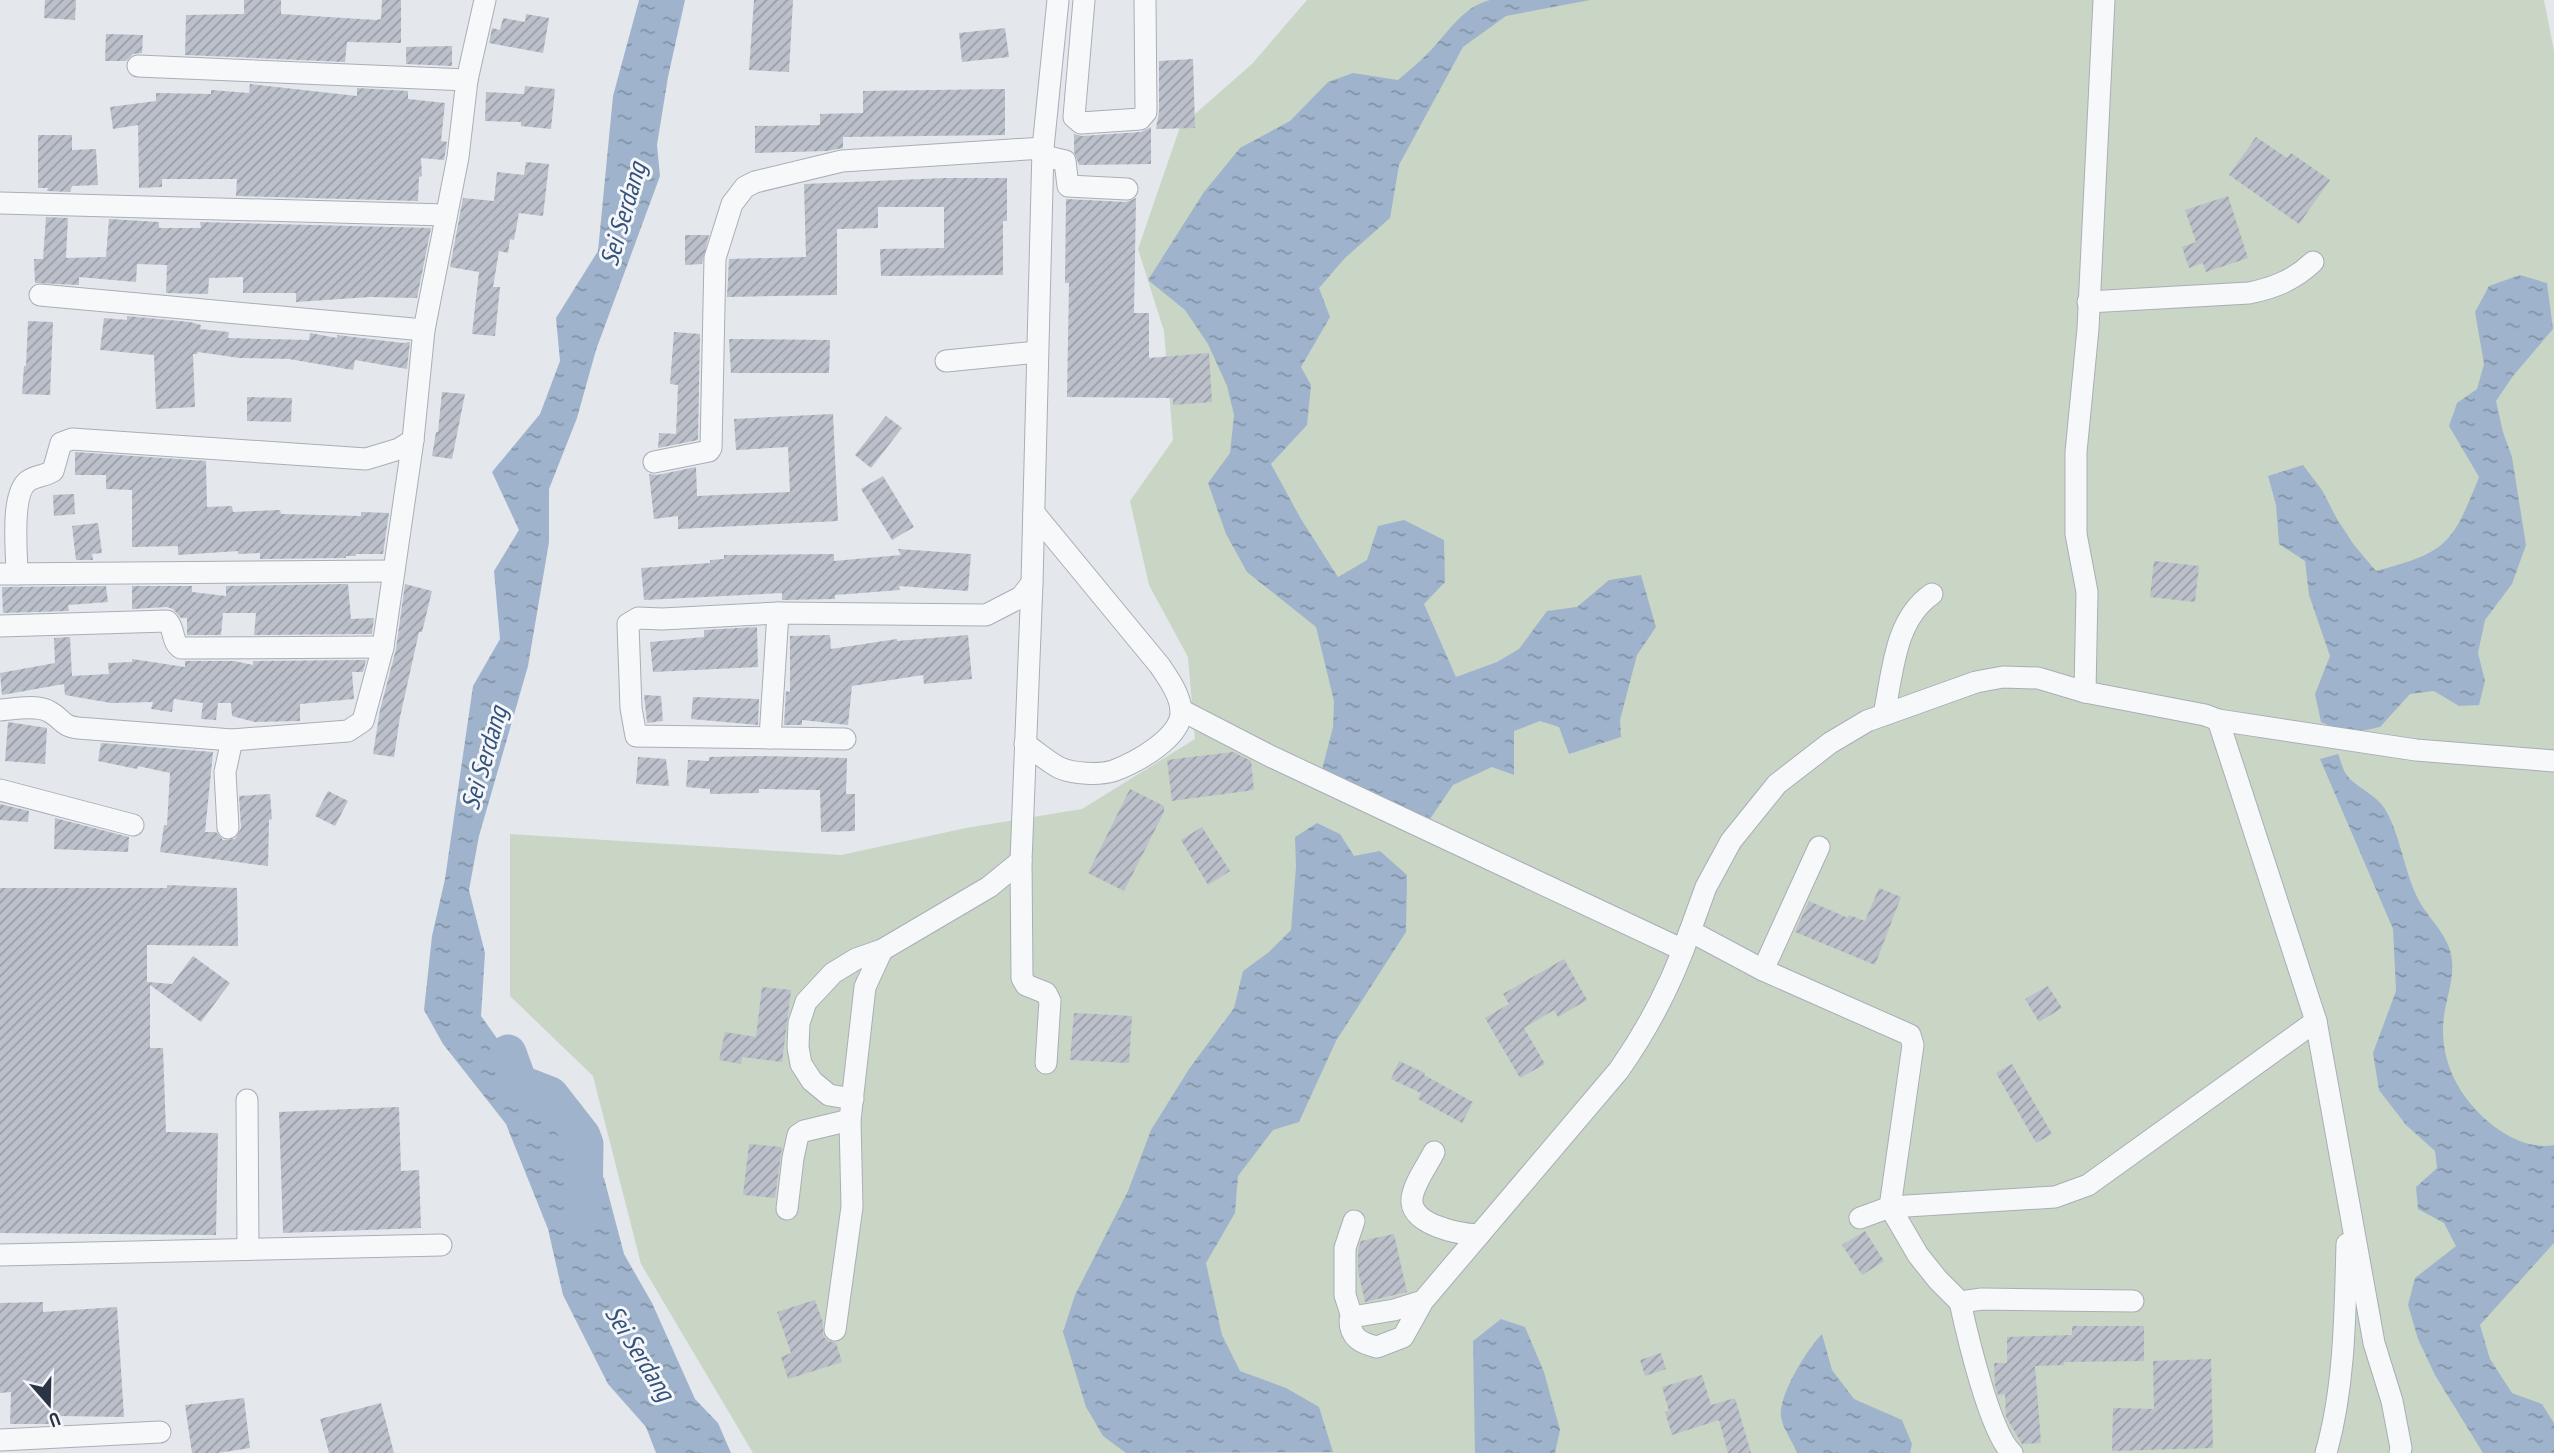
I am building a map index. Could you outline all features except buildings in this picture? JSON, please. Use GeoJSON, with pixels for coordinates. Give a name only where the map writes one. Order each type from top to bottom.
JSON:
{"type":"FeatureCollection","features":[{"type":"Feature","properties":{"kind":"street"},"geometry":{"type":"LineString","coordinates":[[0,710],[50,711],[66,725],[78,728],[232,740],[348,731],[363,721],[383,647],[413,440],[424,330],[458,157],[467,80],[485,0]]}},
{"type":"Feature","properties":{"kind":"street"},"geometry":{"type":"LineString","coordinates":[[1046,1063],[1050,1001],[1046,993],[1026,985],[1022,978],[1021,861],[1044,152],[1058,0]]}},
{"type":"Feature","properties":{"kind":"street"},"geometry":{"type":"LineString","coordinates":[[1084,0],[1081,5],[1074,117],[1081,123],[1144,117],[1145,0]]}},
{"type":"Feature","properties":{"kind":"street"},"geometry":{"type":"LineString","coordinates":[[2085,692],[2087,592],[2076,534],[2076,464],[2088,302],[2104,0]]}},
{"type":"Feature","properties":{"kind":"street"},"geometry":{"type":"LineString","coordinates":[[138,66],[467,80]]}},
{"type":"Feature","properties":{"kind":"street"},"geometry":{"type":"LineString","coordinates":[[654,462],[709,451],[711,448],[715,258],[732,204],[745,187],[755,182],[842,161],[1044,152],[1065,161],[1068,186],[1127,189]]}},
{"type":"Feature","properties":{"kind":"street"},"geometry":{"type":"LineString","coordinates":[[0,203],[446,215]]}},
{"type":"Feature","properties":{"kind":"street"},"geometry":{"type":"LineString","coordinates":[[2088,302],[2249,293],[2288,281],[2313,262]]}},
{"type":"Feature","properties":{"kind":"street"},"geometry":{"type":"LineString","coordinates":[[40,295],[424,330]]}},
{"type":"Feature","properties":{"kind":"street"},"geometry":{"type":"LineString","coordinates":[[946,361],[1037,352]]}},
{"type":"Feature","properties":{"kind":"street"},"geometry":{"type":"LineString","coordinates":[[394,571],[9,574],[8,511],[29,480],[53,471],[61,443],[72,439],[366,458],[399,449],[413,440]]}},
{"type":"Feature","properties":{"kind":"street"},"geometry":{"type":"LineString","coordinates":[[1025,744],[1061,768],[1088,773],[1111,772],[1144,757],[1166,740],[1177,725],[1181,710],[1172,685],[1160,666],[1034,513]]}},
{"type":"Feature","properties":{"kind":"street"},"geometry":{"type":"LineString","coordinates":[[845,739],[636,736],[631,708],[628,624],[638,618],[778,613],[986,615],[1021,597],[1032,583]]}},
{"type":"Feature","properties":{"kind":"street"},"geometry":{"type":"LineString","coordinates":[[1884,714],[1905,625],[1913,610],[1931,594]]}},
{"type":"Feature","properties":{"kind":"street"},"geometry":{"type":"LineString","coordinates":[[770,738],[778,613]]}},
{"type":"Feature","properties":{"kind":"street"},"geometry":{"type":"LineString","coordinates":[[0,626],[167,621],[176,644],[181,648],[383,647]]}},
{"type":"Feature","properties":{"kind":"street"},"geometry":{"type":"LineString","coordinates":[[1354,1221],[1345,1248],[1345,1295],[1352,1317],[1351,1331],[1359,1341],[1377,1347],[1387,1345],[1403,1337],[1423,1301],[1619,1070],[1656,1012],[1687,941],[1706,887],[1731,841],[1777,784],[1830,743],[1884,714],[1976,682],[2003,677],[2038,678],[2085,692],[2205,715],[2218,720],[2416,750],[2554,761]]}},
{"type":"Feature","properties":{"kind":"street"},"geometry":{"type":"LineString","coordinates":[[1181,710],[1270,756],[1687,941],[1763,970],[1910,1035],[1913,1045],[1890,1207],[1918,1255],[1960,1302],[1982,1386],[2003,1443],[2012,1453]]}},
{"type":"Feature","properties":{"kind":"street"},"geometry":{"type":"LineString","coordinates":[[2218,720],[2316,1021],[2374,1343],[2392,1401],[2400,1453]]}},
{"type":"Feature","properties":{"kind":"street"},"geometry":{"type":"LineString","coordinates":[[228,828],[225,772],[232,740]]}},
{"type":"Feature","properties":{"kind":"street"},"geometry":{"type":"LineString","coordinates":[[0,789],[133,825]]}},
{"type":"Feature","properties":{"kind":"street"},"geometry":{"type":"LineString","coordinates":[[1763,970],[1819,848]]}},
{"type":"Feature","properties":{"kind":"street"},"geometry":{"type":"LineString","coordinates":[[853,1098],[829,1095],[812,1081],[801,1064],[798,1047],[799,1023],[806,1002],[832,972],[883,950],[989,887],[1021,861]]}},
{"type":"Feature","properties":{"kind":"street"},"geometry":{"type":"LineString","coordinates":[[835,1330],[852,1208],[850,1121],[865,987],[883,950]]}},
{"type":"Feature","properties":{"kind":"street"},"geometry":{"type":"LineString","coordinates":[[1860,1218],[1890,1207],[2033,1200],[2068,1194],[2088,1185],[2316,1021]]}},
{"type":"Feature","properties":{"kind":"street"},"geometry":{"type":"LineString","coordinates":[[247,1100],[248,1249]]}},
{"type":"Feature","properties":{"kind":"street"},"geometry":{"type":"LineString","coordinates":[[787,1209],[798,1135],[804,1131],[850,1121]]}},
{"type":"Feature","properties":{"kind":"street"},"geometry":{"type":"LineString","coordinates":[[1434,1152],[1414,1190],[1413,1210],[1448,1231],[1479,1235]]}},
{"type":"Feature","properties":{"kind":"street"},"geometry":{"type":"LineString","coordinates":[[2326,1453],[2332,1433],[2345,1331],[2348,1200]]}},
{"type":"Feature","properties":{"kind":"street"},"geometry":{"type":"LineString","coordinates":[[0,1255],[441,1245]]}},
{"type":"Feature","properties":{"kind":"street"},"geometry":{"type":"LineString","coordinates":[[1352,1317],[1394,1310],[1423,1301]]}},
{"type":"Feature","properties":{"kind":"street"},"geometry":{"type":"LineString","coordinates":[[1960,1302],[2133,1301]]}},
{"type":"Feature","properties":{"kind":"street"},"geometry":{"type":"LineString","coordinates":[[0,1440],[160,1432]]}},
{"type":"Feature","properties":{"kind":"green space"},"geometry":{"type":"Polygon","coordinates":[[[1307,0],[2544,0],[2554,51],[2554,1453],[753,1453],[641,1264],[593,1076],[510,996],[510,834],[841,855],[966,828],[1082,809],[1195,739],[1188,657],[1149,585],[1130,501],[1173,440],[1164,331],[1138,249],[1180,127],[1252,64],[1307,0]]]}},
{"type":"Feature","properties":{"kind":"water"},"geometry":{"type":"Polygon","coordinates":[[[639,0],[685,0],[657,145],[660,176],[596,350],[577,418],[549,489],[549,542],[528,666],[479,836],[469,890],[485,953],[481,1016],[575,1147],[604,1178],[624,1254],[652,1303],[695,1399],[718,1423],[731,1453],[656,1453],[646,1427],[608,1384],[563,1295],[548,1229],[506,1124],[443,1044],[424,1010],[432,936],[445,879],[473,686],[500,639],[494,571],[519,530],[492,472],[540,414],[560,361],[556,318],[598,251],[613,96],[639,0]]]}},
{"type":"Feature","properties":{"kind":"water"},"geometry":{"type":"Polygon","coordinates":[[[1490,0],[1590,0],[1506,16],[1463,47],[1399,165],[1390,218],[1345,258],[1319,288],[1330,317],[1301,367],[1311,385],[1307,425],[1271,464],[1301,519],[1338,577],[1367,560],[1378,526],[1404,520],[1444,540],[1445,582],[1424,604],[1456,677],[1497,662],[1519,649],[1547,611],[1577,607],[1609,580],[1641,575],[1656,627],[1637,655],[1620,720],[1621,737],[1569,754],[1559,727],[1540,721],[1514,731],[1514,775],[1492,767],[1453,785],[1430,819],[1320,777],[1333,727],[1334,701],[1316,627],[1247,572],[1226,534],[1208,483],[1230,453],[1234,415],[1227,386],[1208,344],[1185,310],[1148,280],[1204,192],[1240,148],[1290,121],[1328,82],[1353,73],[1398,80],[1427,54],[1464,14],[1490,0]]]}},
{"type":"Feature","properties":{"kind":"water"},"geometry":{"type":"Polygon","coordinates":[[[2520,275],[2547,283],[2553,329],[2513,376],[2496,401],[2512,457],[2526,545],[2512,584],[2485,620],[2478,653],[2485,681],[2479,705],[2459,706],[2434,691],[2410,694],[2380,727],[2348,734],[2321,722],[2315,694],[2330,656],[2309,595],[2305,561],[2279,544],[2276,505],[2268,476],[2303,465],[2322,490],[2354,545],[2376,571],[2433,551],[2453,532],[2462,518],[2479,477],[2449,426],[2457,403],[2477,389],[2484,364],[2475,312],[2489,286],[2520,275]]]}},
{"type":"Feature","properties":{"kind":"water"},"geometry":{"type":"Polygon","coordinates":[[[2338,754],[2349,778],[2385,809],[2415,893],[2443,935],[2449,949],[2452,977],[2443,1033],[2448,1064],[2454,1078],[2471,1105],[2501,1131],[2530,1144],[2554,1145],[2554,1243],[2480,1325],[2490,1359],[2512,1393],[2542,1404],[2554,1423],[2554,1453],[2483,1453],[2435,1375],[2418,1339],[2408,1305],[2415,1278],[2456,1246],[2444,1223],[2418,1209],[2416,1187],[2437,1168],[2435,1151],[2406,1125],[2379,1090],[2373,1053],[2396,991],[2393,929],[2320,759],[2338,754]]]}},
{"type":"Feature","properties":{"kind":"water"},"geometry":{"type":"Polygon","coordinates":[[[1317,823],[1340,834],[1354,856],[1380,851],[1407,875],[1406,932],[1336,1041],[1299,1122],[1273,1130],[1238,1176],[1235,1213],[1206,1263],[1222,1335],[1240,1371],[1286,1388],[1319,1407],[1333,1452],[1126,1453],[1103,1436],[1086,1407],[1063,1332],[1075,1295],[1128,1191],[1151,1130],[1189,1069],[1234,1008],[1243,971],[1269,952],[1291,930],[1296,867],[1295,837],[1317,823]]]}},
{"type":"Feature","properties":{"kind":"water"},"geometry":{"type":"Polygon","coordinates":[[[1501,1319],[1525,1327],[1544,1372],[1560,1430],[1555,1453],[1475,1453],[1473,1341],[1501,1319]]]}},
{"type":"Feature","properties":{"kind":"water"},"geometry":{"type":"Polygon","coordinates":[[[1822,1334],[1832,1370],[1854,1399],[1902,1420],[1912,1444],[1910,1453],[1797,1453],[1782,1422],[1781,1408],[1795,1373],[1822,1334]]]}},
{"type":"Feature","properties":{"kind":"waterway","name":"Sei Serdang"},"geometry":{"type":"LineString","coordinates":[[508,1053],[519,1083],[550,1095],[582,1136],[585,1144],[584,1208]]}}]}
